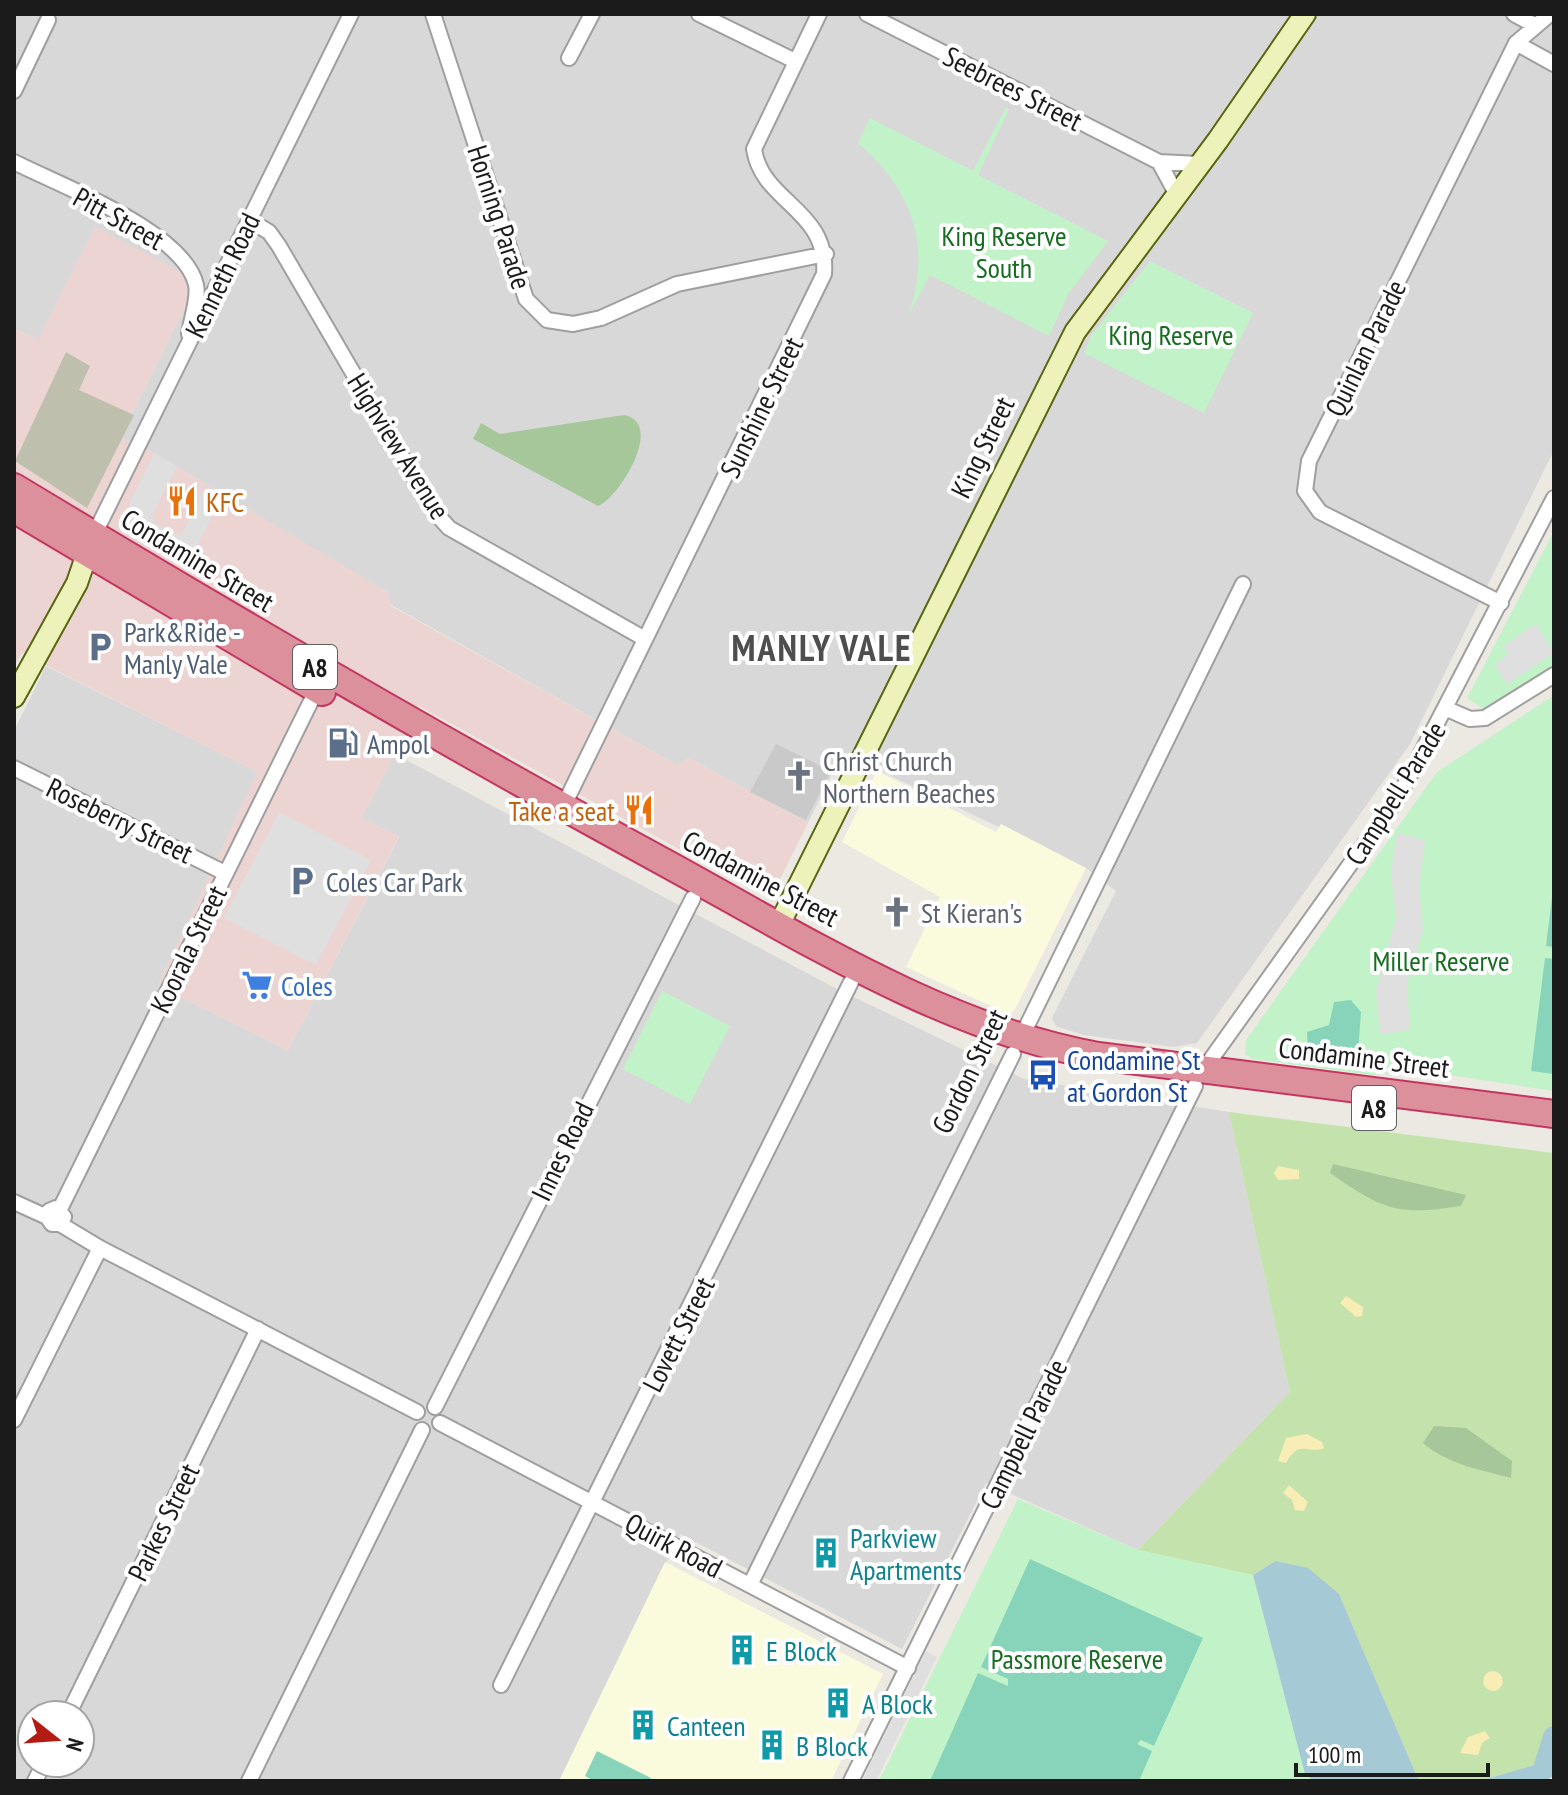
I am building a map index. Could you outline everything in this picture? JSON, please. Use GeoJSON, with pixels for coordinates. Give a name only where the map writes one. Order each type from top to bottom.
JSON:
{"type":"FeatureCollection","features":[{"type":"Feature","properties":{"kind":"highway","name":"Condamine Street"},"geometry":{"type":"LineString","coordinates":[[14,487],[90,544],[317,689],[693,898],[951,1010],[1017,1046]]}},
{"type":"Feature","properties":{"kind":"highway","name":"Condamine Street"},"geometry":{"type":"LineString","coordinates":[[14,509],[90,544],[345,685],[563,807],[851,982],[930,1020],[1109,1075],[1199,1078],[1554,1114]]}},
{"type":"Feature","properties":{"kind":"highway","name":"Condamine Street"},"geometry":{"type":"LineString","coordinates":[[1199,1078],[1554,1130]]}},
{"type":"Feature","properties":{"kind":"street","name":"Kenneth Road"},"geometry":{"type":"LineString","coordinates":[[14,697],[77,583],[90,544],[351,14]]}},
{"type":"Feature","properties":{"kind":"street","name":"Horning Parade"},"geometry":{"type":"LineString","coordinates":[[433,14],[526,299],[547,320],[587,322],[677,284],[826,254]]}},
{"type":"Feature","properties":{"kind":"street"},"geometry":{"type":"LineString","coordinates":[[569,58],[592,14]]}},
{"type":"Feature","properties":{"kind":"street"},"geometry":{"type":"LineString","coordinates":[[699,14],[795,61]]}},
{"type":"Feature","properties":{"kind":"street"},"geometry":{"type":"LineString","coordinates":[[819,14],[757,138],[756,160],[762,174],[814,227],[826,254]]}},
{"type":"Feature","properties":{"kind":"street","name":"Seebrees Street"},"geometry":{"type":"LineString","coordinates":[[867,14],[1159,162],[1199,164]]}},
{"type":"Feature","properties":{"kind":"street","name":"King Street"},"geometry":{"type":"LineString","coordinates":[[774,933],[1075,332],[1305,14]]}},
{"type":"Feature","properties":{"kind":"street"},"geometry":{"type":"LineString","coordinates":[[1514,14],[1534,25]]}},
{"type":"Feature","properties":{"kind":"street","name":"Quinlan Parade"},"geometry":{"type":"LineString","coordinates":[[1501,603],[1320,512],[1305,491],[1309,461],[1516,43],[1550,14]]}},
{"type":"Feature","properties":{"kind":"street"},"geometry":{"type":"LineString","coordinates":[[14,91],[48,20]]}},
{"type":"Feature","properties":{"kind":"street"},"geometry":{"type":"LineString","coordinates":[[1516,43],[1554,64]]}},
{"type":"Feature","properties":{"kind":"street","name":"Pitt Street"},"geometry":{"type":"LineString","coordinates":[[14,162],[156,233],[176,251],[191,270],[198,288],[188,344]]}},
{"type":"Feature","properties":{"kind":"street"},"geometry":{"type":"LineString","coordinates":[[1159,162],[1177,195]]}},
{"type":"Feature","properties":{"kind":"street","name":"Highview Avenue"},"geometry":{"type":"LineString","coordinates":[[249,220],[269,232],[279,246],[433,510],[449,528],[645,639]]}},
{"type":"Feature","properties":{"kind":"street","name":"Sunshine Street"},"geometry":{"type":"LineString","coordinates":[[563,807],[819,290],[826,254]]}},
{"type":"Feature","properties":{"kind":"street","name":"Campbell Parade"},"geometry":{"type":"LineString","coordinates":[[851,1781],[1199,1078],[1399,796],[1447,709],[1554,498]]}},
{"type":"Feature","properties":{"kind":"street","name":"Gordon Street"},"geometry":{"type":"LineString","coordinates":[[750,1585],[1243,584]]}},
{"type":"Feature","properties":{"kind":"street"},"geometry":{"type":"LineString","coordinates":[[1447,709],[1470,719],[1485,718],[1554,675]]}},
{"type":"Feature","properties":{"kind":"street","name":"Koorala Street"},"geometry":{"type":"LineString","coordinates":[[56,1217],[317,689]]}},
{"type":"Feature","properties":{"kind":"street","name":"Roseberry Street"},"geometry":{"type":"LineString","coordinates":[[14,768],[225,873]]}},
{"type":"Feature","properties":{"kind":"street","name":"Innes Road"},"geometry":{"type":"LineString","coordinates":[[435,1407],[693,898]]}},
{"type":"Feature","properties":{"kind":"street","name":"Lovett Street"},"geometry":{"type":"LineString","coordinates":[[501,1685],[851,982]]}},
{"type":"Feature","properties":{"kind":"street"},"geometry":{"type":"LineString","coordinates":[[14,1202],[56,1217],[100,1248],[417,1412]]}},
{"type":"Feature","properties":{"kind":"street"},"geometry":{"type":"LineString","coordinates":[[14,1420],[100,1248]]}},
{"type":"Feature","properties":{"kind":"street","name":"Parkes Street"},"geometry":{"type":"LineString","coordinates":[[76,1699],[258,1329]]}},
{"type":"Feature","properties":{"kind":"street"},"geometry":{"type":"LineString","coordinates":[[423,1406],[435,1407],[441,1414],[440,1423],[434,1430],[422,1430],[416,1422],[417,1412],[423,1406]]}},
{"type":"Feature","properties":{"kind":"street","name":"Quirk Road"},"geometry":{"type":"LineString","coordinates":[[440,1423],[908,1668]]}},
{"type":"Feature","properties":{"kind":"street"},"geometry":{"type":"LineString","coordinates":[[249,1781],[422,1430]]}},
{"type":"Feature","properties":{"kind":"shaded area"},"geometry":{"type":"Polygon","coordinates":[[[14,14],[1554,14],[1554,450],[1410,744],[1197,1043],[1174,1047],[1083,1035],[1056,1026],[1052,1018],[1116,891],[1086,868],[842,753],[808,823],[689,758],[677,765],[391,605],[387,592],[154,453],[120,438],[193,291],[38,340],[14,328],[14,14]]]}},
{"type":"Feature","properties":{"kind":"shaded area"},"geometry":{"type":"Polygon","coordinates":[[[95,227],[191,277],[193,291],[120,438],[154,453],[388,592],[391,606],[677,765],[689,758],[808,823],[770,899],[419,706],[362,818],[399,836],[288,1050],[158,986],[257,772],[22,653],[14,666],[14,328],[38,340],[95,227]]]}},
{"type":"Feature","properties":{"kind":"shaded area"},"geometry":{"type":"Polygon","coordinates":[[[66,352],[90,366],[79,390],[134,415],[87,508],[15,461],[66,352]]]}},
{"type":"Feature","properties":{"kind":"shaded area"},"geometry":{"type":"Polygon","coordinates":[[[154,453],[177,467],[152,515],[154,523],[181,536],[202,492],[220,500],[190,560],[183,562],[123,528],[121,521],[154,453]]]}},
{"type":"Feature","properties":{"kind":"shaded area"},"geometry":{"type":"Polygon","coordinates":[[[1536,624],[1554,653],[1507,684],[1495,665],[1508,654],[1503,646],[1536,624]]]}},
{"type":"Feature","properties":{"kind":"shaded area"},"geometry":{"type":"Polygon","coordinates":[[[46,666],[258,772],[158,986],[288,1050],[399,837],[361,818],[393,753],[837,989],[1024,1079],[1229,1112],[1290,1392],[1138,1550],[986,1483],[902,1649],[680,1534],[559,1781],[14,1781],[14,731],[46,666]]]}},
{"type":"Feature","properties":{"kind":"shaded area"},"geometry":{"type":"Polygon","coordinates":[[[776,744],[831,771],[806,820],[750,792],[776,744]]]}},
{"type":"Feature","properties":{"kind":"shaded area"},"geometry":{"type":"Polygon","coordinates":[[[877,771],[996,832],[1001,824],[1086,868],[1014,1011],[1008,1014],[906,967],[940,897],[842,842],[877,771]]]}},
{"type":"Feature","properties":{"kind":"shaded area","name":"Coles Car Park"},"geometry":{"type":"Polygon","coordinates":[[[279,812],[371,860],[316,965],[224,918],[279,812]]]}},
{"type":"Feature","properties":{"kind":"shaded area"},"geometry":{"type":"Polygon","coordinates":[[[1397,833],[1425,840],[1419,889],[1423,929],[1407,984],[1410,1030],[1380,1034],[1376,990],[1396,919],[1391,872],[1397,833]]]}},
{"type":"Feature","properties":{"kind":"shaded area"},"geometry":{"type":"Polygon","coordinates":[[[665,1562],[883,1674],[831,1781],[559,1781],[665,1562]]]}},
{"type":"Feature","properties":{"kind":"shaded area"},"geometry":{"type":"Polygon","coordinates":[[[926,1651],[937,1657],[876,1781],[862,1781],[926,1651]]]}},
{"type":"Feature","properties":{"kind":"green space","name":"King Reserve South"},"geometry":{"type":"Polygon","coordinates":[[[1006,107],[1009,109],[978,175],[1108,241],[1068,294],[1049,336],[930,275],[909,314],[918,264],[912,220],[892,179],[858,143],[870,118],[973,171],[1006,107]]]}},
{"type":"Feature","properties":{"kind":"green space","name":"King Reserve"},"geometry":{"type":"Polygon","coordinates":[[[1150,261],[1253,313],[1204,413],[1084,353],[1091,336],[1150,261]]]}},
{"type":"Feature","properties":{"kind":"green space"},"geometry":{"type":"Polygon","coordinates":[[[624,415],[636,421],[640,445],[626,476],[607,500],[598,506],[473,439],[481,423],[500,434],[624,415]]]}},
{"type":"Feature","properties":{"kind":"green space"},"geometry":{"type":"Polygon","coordinates":[[[1554,531],[1554,668],[1486,711],[1467,698],[1554,531]]]}},
{"type":"Feature","properties":{"kind":"green space","name":"Miller Reserve"},"geometry":{"type":"Polygon","coordinates":[[[1554,695],[1554,1091],[1423,1071],[1371,1075],[1253,1059],[1245,1054],[1246,1040],[1437,772],[1554,695]]]}},
{"type":"Feature","properties":{"kind":"green space"},"geometry":{"type":"Polygon","coordinates":[[[1554,881],[1554,947],[1546,946],[1554,881]]]}},
{"type":"Feature","properties":{"kind":"green space"},"geometry":{"type":"Polygon","coordinates":[[[1545,958],[1554,959],[1554,1074],[1531,1071],[1545,958]]]}},
{"type":"Feature","properties":{"kind":"green space"},"geometry":{"type":"Polygon","coordinates":[[[662,991],[730,1026],[690,1104],[623,1069],[662,991]]]}},
{"type":"Feature","properties":{"kind":"green space"},"geometry":{"type":"Polygon","coordinates":[[[1351,1000],[1361,1012],[1358,1053],[1308,1057],[1307,1032],[1329,1025],[1334,1002],[1351,1000]]]}},
{"type":"Feature","properties":{"kind":"green space"},"geometry":{"type":"Polygon","coordinates":[[[1229,1112],[1554,1153],[1554,1759],[1480,1781],[1419,1781],[1339,1594],[1275,1561],[1253,1575],[1138,1550],[1290,1392],[1229,1112]]]}},
{"type":"Feature","properties":{"kind":"green space"},"geometry":{"type":"Polygon","coordinates":[[[1333,1164],[1466,1195],[1461,1206],[1421,1210],[1391,1207],[1364,1195],[1330,1173],[1333,1164]]]}},
{"type":"Feature","properties":{"kind":"green space"},"geometry":{"type":"Polygon","coordinates":[[[1434,1426],[1466,1428],[1512,1461],[1511,1478],[1465,1465],[1432,1450],[1423,1443],[1434,1426]]]}},
{"type":"Feature","properties":{"kind":"green space","name":"Passmore Reserve"},"geometry":{"type":"Polygon","coordinates":[[[1018,1499],[1138,1550],[1253,1575],[1305,1773],[1314,1781],[879,1781],[1018,1499]]]}},
{"type":"Feature","properties":{"kind":"green space"},"geometry":{"type":"Polygon","coordinates":[[[1030,1559],[1203,1638],[1154,1746],[1141,1740],[1137,1744],[1152,1751],[1139,1781],[930,1781],[978,1673],[1008,1686],[1008,1679],[981,1667],[1030,1559]]]}},
{"type":"Feature","properties":{"kind":"green space"},"geometry":{"type":"Polygon","coordinates":[[[597,1751],[651,1778],[649,1781],[594,1781],[585,1776],[597,1751]]]}},
{"type":"Feature","properties":{"kind":"sand"},"geometry":{"type":"Polygon","coordinates":[[[1278,1166],[1299,1170],[1299,1179],[1278,1180],[1274,1173],[1278,1166]]]}},
{"type":"Feature","properties":{"kind":"sand"},"geometry":{"type":"Polygon","coordinates":[[[1346,1296],[1363,1307],[1362,1316],[1356,1317],[1340,1303],[1346,1296]]]}},
{"type":"Feature","properties":{"kind":"sand"},"geometry":{"type":"Polygon","coordinates":[[[1307,1434],[1322,1442],[1324,1448],[1299,1449],[1286,1463],[1278,1461],[1286,1438],[1307,1434]]]}},
{"type":"Feature","properties":{"kind":"sand"},"geometry":{"type":"Polygon","coordinates":[[[1289,1485],[1308,1502],[1304,1511],[1295,1510],[1292,1500],[1283,1493],[1289,1485]]]}},
{"type":"Feature","properties":{"kind":"sand"},"geometry":{"type":"Polygon","coordinates":[[[1493,1671],[1500,1674],[1503,1681],[1500,1688],[1493,1691],[1486,1688],[1483,1681],[1486,1674],[1493,1671]]]}},
{"type":"Feature","properties":{"kind":"sand"},"geometry":{"type":"Polygon","coordinates":[[[1485,1731],[1490,1738],[1482,1743],[1478,1755],[1460,1753],[1468,1737],[1485,1731]]]}},
{"type":"Feature","properties":{"kind":"water"},"geometry":{"type":"Polygon","coordinates":[[[1275,1561],[1308,1568],[1339,1594],[1419,1781],[1314,1781],[1305,1774],[1253,1575],[1275,1561]]]}},
{"type":"Feature","properties":{"kind":"water"},"geometry":{"type":"Polygon","coordinates":[[[1554,1759],[1554,1776],[1536,1781],[1480,1781],[1554,1759]]]}},
{"type":"Feature","properties":{"kind":"waterway"},"geometry":{"type":"LineString","coordinates":[[1544,1769],[1554,1737]]}},
{"type":"Feature","properties":{"kind":"place","name":"KFC"},"geometry":{"type":"Point","coordinates":[182,501]}},
{"type":"Feature","properties":{"kind":"place","name":"Park&Ride - Manly Vale"},"geometry":{"type":"Point","coordinates":[100,647]}},
{"type":"Feature","properties":{"kind":"place","name":"Ampol"},"geometry":{"type":"Point","coordinates":[343,743]}},
{"type":"Feature","properties":{"kind":"place","name":"Christ Church Northern Beaches"},"geometry":{"type":"Point","coordinates":[799,776]}},
{"type":"Feature","properties":{"kind":"place","name":"Take a seat"},"geometry":{"type":"Point","coordinates":[639,810]}},
{"type":"Feature","properties":{"kind":"place","name":"Coles Car Park"},"geometry":{"type":"Point","coordinates":[302,881]}},
{"type":"Feature","properties":{"kind":"place","name":"St Kieran's"},"geometry":{"type":"Point","coordinates":[897,912]}},
{"type":"Feature","properties":{"kind":"place","name":"Coles"},"geometry":{"type":"Point","coordinates":[257,985]}},
{"type":"Feature","properties":{"kind":"place","name":"Condamine St at Gordon St"},"geometry":{"type":"Point","coordinates":[1043,1075]}},
{"type":"Feature","properties":{"kind":"place","name":"Parkview Apartments"},"geometry":{"type":"Point","coordinates":[826,1553]}},
{"type":"Feature","properties":{"kind":"place","name":"E Block"},"geometry":{"type":"Point","coordinates":[742,1650]}},
{"type":"Feature","properties":{"kind":"place","name":"A Block"},"geometry":{"type":"Point","coordinates":[838,1703]}},
{"type":"Feature","properties":{"kind":"place","name":"Canteen"},"geometry":{"type":"Point","coordinates":[643,1725]}},
{"type":"Feature","properties":{"kind":"place","name":"B Block"},"geometry":{"type":"Point","coordinates":[772,1745]}},
{"type":"Feature","properties":{"kind":"district","name":"MANLY VALE"},"geometry":{"type":"Point","coordinates":[822,647]}}]}
